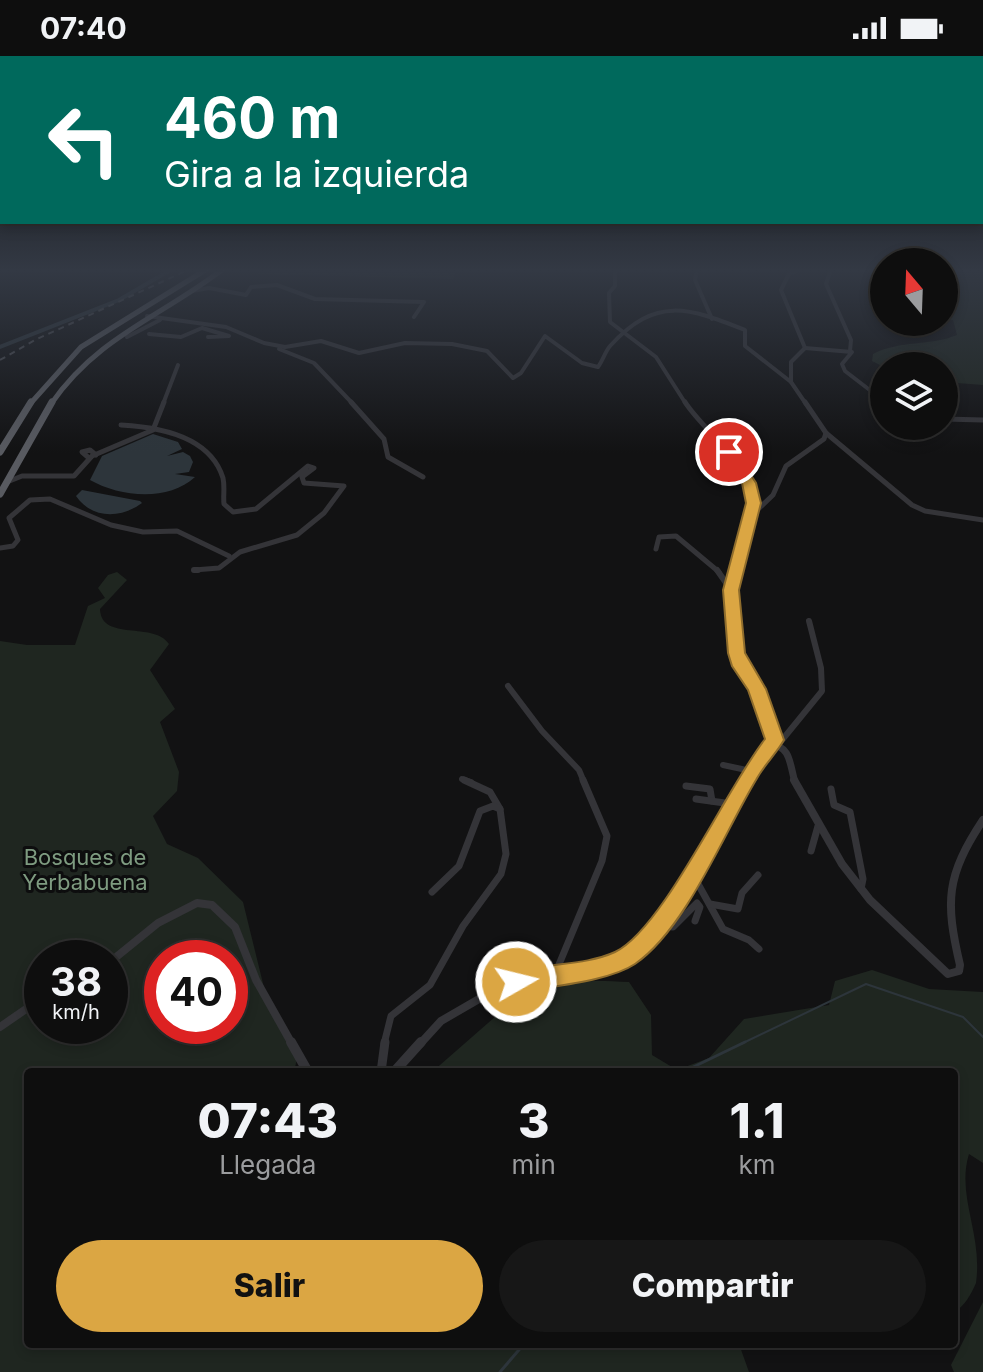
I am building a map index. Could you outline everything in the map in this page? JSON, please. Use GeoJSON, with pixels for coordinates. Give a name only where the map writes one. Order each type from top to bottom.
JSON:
{"type":"FeatureCollection","features":[{"type":"Feature","properties":{"kind":"highway"},"geometry":{"type":"LineString","coordinates":[[0,452],[38,388],[66,359],[104,330]]}},
{"type":"Feature","properties":{"kind":"highway"},"geometry":{"type":"LineString","coordinates":[[0,494],[45,408],[67,378],[125,330]]}},
{"type":"Feature","properties":{"kind":"street"},"geometry":{"type":"LineString","coordinates":[[127,337],[140,330]]}},
{"type":"Feature","properties":{"kind":"street"},"geometry":{"type":"LineString","coordinates":[[149,334],[181,337],[192,330]]}},
{"type":"Feature","properties":{"kind":"street"},"geometry":{"type":"LineString","coordinates":[[208,337],[223,339],[229,336],[215,330]]}},
{"type":"Feature","properties":{"kind":"street"},"geometry":{"type":"LineString","coordinates":[[237,330],[321,369],[384,439],[388,457],[423,477]]}},
{"type":"Feature","properties":{"kind":"street"},"geometry":{"type":"LineString","coordinates":[[623,330],[656,357],[693,415],[741,468],[752,494],[751,515],[731,590],[736,653],[740,666],[757,689],[774,734],[775,745]]}},
{"type":"Feature","properties":{"kind":"street"},"geometry":{"type":"LineString","coordinates":[[264,343],[292,347],[321,341],[359,353],[398,343],[442,342],[487,351],[513,378],[521,373],[545,336],[552,337],[573,358],[595,368],[602,364],[606,350],[632,330]]}},
{"type":"Feature","properties":{"kind":"street"},"geometry":{"type":"LineString","coordinates":[[744,330],[745,346],[791,382],[826,433],[918,509],[983,520]]}},
{"type":"Feature","properties":{"kind":"street"},"geometry":{"type":"LineString","coordinates":[[798,330],[805,348]]}},
{"type":"Feature","properties":{"kind":"street"},"geometry":{"type":"LineString","coordinates":[[847,330],[852,354],[842,364],[845,371],[870,390]]}},
{"type":"Feature","properties":{"kind":"street"},"geometry":{"type":"LineString","coordinates":[[791,382],[791,362],[805,348],[850,351]]}},
{"type":"Feature","properties":{"kind":"street"},"geometry":{"type":"LineString","coordinates":[[6,483],[22,476],[69,477],[78,473],[89,458],[153,430],[178,365]]}},
{"type":"Feature","properties":{"kind":"street"},"geometry":{"type":"LineString","coordinates":[[775,372],[790,372]]}},
{"type":"Feature","properties":{"kind":"street"},"geometry":{"type":"LineString","coordinates":[[958,419],[983,420]]}},
{"type":"Feature","properties":{"kind":"street"},"geometry":{"type":"LineString","coordinates":[[121,425],[179,437],[206,451],[221,474],[224,504],[233,512],[256,509],[308,466],[314,468],[302,477],[304,483],[344,486],[299,534],[255,545],[229,556],[219,568],[194,570]]}},
{"type":"Feature","properties":{"kind":"street"},"geometry":{"type":"LineString","coordinates":[[751,515],[773,495],[786,466],[824,439],[826,433]]}},
{"type":"Feature","properties":{"kind":"street"},"geometry":{"type":"LineString","coordinates":[[89,458],[82,452],[90,450],[96,455]]}},
{"type":"Feature","properties":{"kind":"street"},"geometry":{"type":"LineString","coordinates":[[13,470],[22,476]]}},
{"type":"Feature","properties":{"kind":"street"},"geometry":{"type":"LineString","coordinates":[[0,548],[13,546],[18,540],[9,518],[25,502],[44,498],[64,502],[111,525],[143,532],[177,531],[229,556]]}},
{"type":"Feature","properties":{"kind":"street"},"geometry":{"type":"LineString","coordinates":[[656,549],[659,537],[676,536],[722,574],[731,590]]}},
{"type":"Feature","properties":{"kind":"street"},"geometry":{"type":"LineString","coordinates":[[397,1068],[426,1035],[456,1011],[498,988],[625,958],[658,926],[751,771],[822,691],[821,668],[809,621]]}},
{"type":"Feature","properties":{"kind":"street"},"geometry":{"type":"LineString","coordinates":[[508,686],[542,731],[579,770],[607,836],[602,861],[553,977]]}},
{"type":"Feature","properties":{"kind":"street"},"geometry":{"type":"LineString","coordinates":[[775,745],[788,753],[794,779],[818,826],[861,889],[908,932],[935,964],[954,975],[960,965],[946,893],[951,872],[983,820]]}},
{"type":"Feature","properties":{"kind":"street"},"geometry":{"type":"LineString","coordinates":[[723,765],[751,771]]}},
{"type":"Feature","properties":{"kind":"street"},"geometry":{"type":"LineString","coordinates":[[382,1068],[387,1024],[391,1016],[430,985],[463,926],[501,874],[506,854],[500,809],[494,794],[487,788],[462,779]]}},
{"type":"Feature","properties":{"kind":"street"},"geometry":{"type":"LineString","coordinates":[[686,786],[710,789],[712,801]]}},
{"type":"Feature","properties":{"kind":"street"},"geometry":{"type":"LineString","coordinates":[[831,789],[834,805],[850,812],[863,879],[861,889]]}},
{"type":"Feature","properties":{"kind":"street"},"geometry":{"type":"LineString","coordinates":[[696,799],[732,804]]}},
{"type":"Feature","properties":{"kind":"street"},"geometry":{"type":"LineString","coordinates":[[432,892],[448,883],[456,872],[480,811],[493,806],[500,809]]}},
{"type":"Feature","properties":{"kind":"street"},"geometry":{"type":"LineString","coordinates":[[811,851],[818,826]]}},
{"type":"Feature","properties":{"kind":"street"},"geometry":{"type":"LineString","coordinates":[[692,873],[723,929],[749,940],[759,949]]}},
{"type":"Feature","properties":{"kind":"street"},"geometry":{"type":"LineString","coordinates":[[710,904],[738,909],[742,893],[758,875]]}},
{"type":"Feature","properties":{"kind":"street"},"geometry":{"type":"LineString","coordinates":[[128,947],[158,923],[197,903],[212,905],[231,920],[239,933],[256,980],[306,1068]]}},
{"type":"Feature","properties":{"kind":"street"},"geometry":{"type":"LineString","coordinates":[[658,926],[673,927],[697,903],[699,917],[695,921]]}},
{"type":"Feature","properties":{"kind":"street"},"geometry":{"type":"LineString","coordinates":[[0,1027],[24,1010]]}},
{"type":"Feature","properties":{"kind":"green space"},"geometry":{"type":"Polygon","coordinates":[[[958,330],[983,330],[983,385],[958,383],[958,352],[878,352],[958,336],[958,330]]]}},
{"type":"Feature","properties":{"kind":"green space","name":"Bosques de Yerbabuena"},"geometry":{"type":"Polygon","coordinates":[[[117,572],[127,580],[100,609],[103,619],[118,629],[152,633],[169,644],[150,670],[175,709],[160,722],[179,772],[177,791],[153,816],[167,844],[198,858],[243,902],[270,1012],[298,1054],[295,1068],[24,1068],[24,1348],[740,1348],[749,1372],[0,1372],[0,641],[27,645],[75,645],[88,606],[105,598],[98,588],[108,575],[117,572]]]}},
{"type":"Feature","properties":{"kind":"green space"},"geometry":{"type":"Polygon","coordinates":[[[872,970],[929,989],[983,992],[983,1163],[969,1154],[966,1170],[967,1200],[976,1248],[976,1283],[958,1310],[958,1068],[682,1068],[709,1058],[744,1019],[829,1005],[835,981],[872,970]]]}},
{"type":"Feature","properties":{"kind":"green space"},"geometry":{"type":"Polygon","coordinates":[[[587,981],[629,982],[651,1015],[652,1055],[674,1068],[437,1068],[520,995],[559,983],[587,981]]]}},
{"type":"Feature","properties":{"kind":"green space"},"geometry":{"type":"Polygon","coordinates":[[[983,1302],[983,1372],[954,1372],[951,1365],[983,1302]]]}},
{"type":"Feature","properties":{"kind":"shaded area"},"geometry":{"type":"Polygon","coordinates":[[[153,434],[178,442],[182,449],[167,456],[183,452],[193,462],[189,472],[175,474],[195,477],[171,490],[144,494],[115,490],[90,480],[102,456],[153,434]]]}},
{"type":"Feature","properties":{"kind":"shaded area"},"geometry":{"type":"Polygon","coordinates":[[[82,490],[142,503],[125,512],[98,513],[76,496],[82,490]]]}},
{"type":"Feature","properties":{"kind":"waterway"},"geometry":{"type":"LineString","coordinates":[[0,347],[42,330]]}},
{"type":"Feature","properties":{"kind":"waterway"},"geometry":{"type":"LineString","coordinates":[[741,1044],[866,984],[963,1017],[983,1037]]}},
{"type":"Feature","properties":{"kind":"waterway"},"geometry":{"type":"LineString","coordinates":[[691,1068],[745,1042]]}},
{"type":"Feature","properties":{"kind":"waterway"},"geometry":{"type":"LineString","coordinates":[[500,1372],[521,1348]]}},
{"type":"Feature","properties":{"kind":"railway"},"geometry":{"type":"LineString","coordinates":[[0,360],[56,330]]}},
{"type":"Feature","properties":{"kind":"route"},"geometry":{"type":"LineString","coordinates":[[516,982],[607,965],[625,958],[641,945],[675,904],[751,771],[775,740],[757,689],[740,666],[736,653],[731,590],[754,503],[749,483],[729,452]]}}]}
